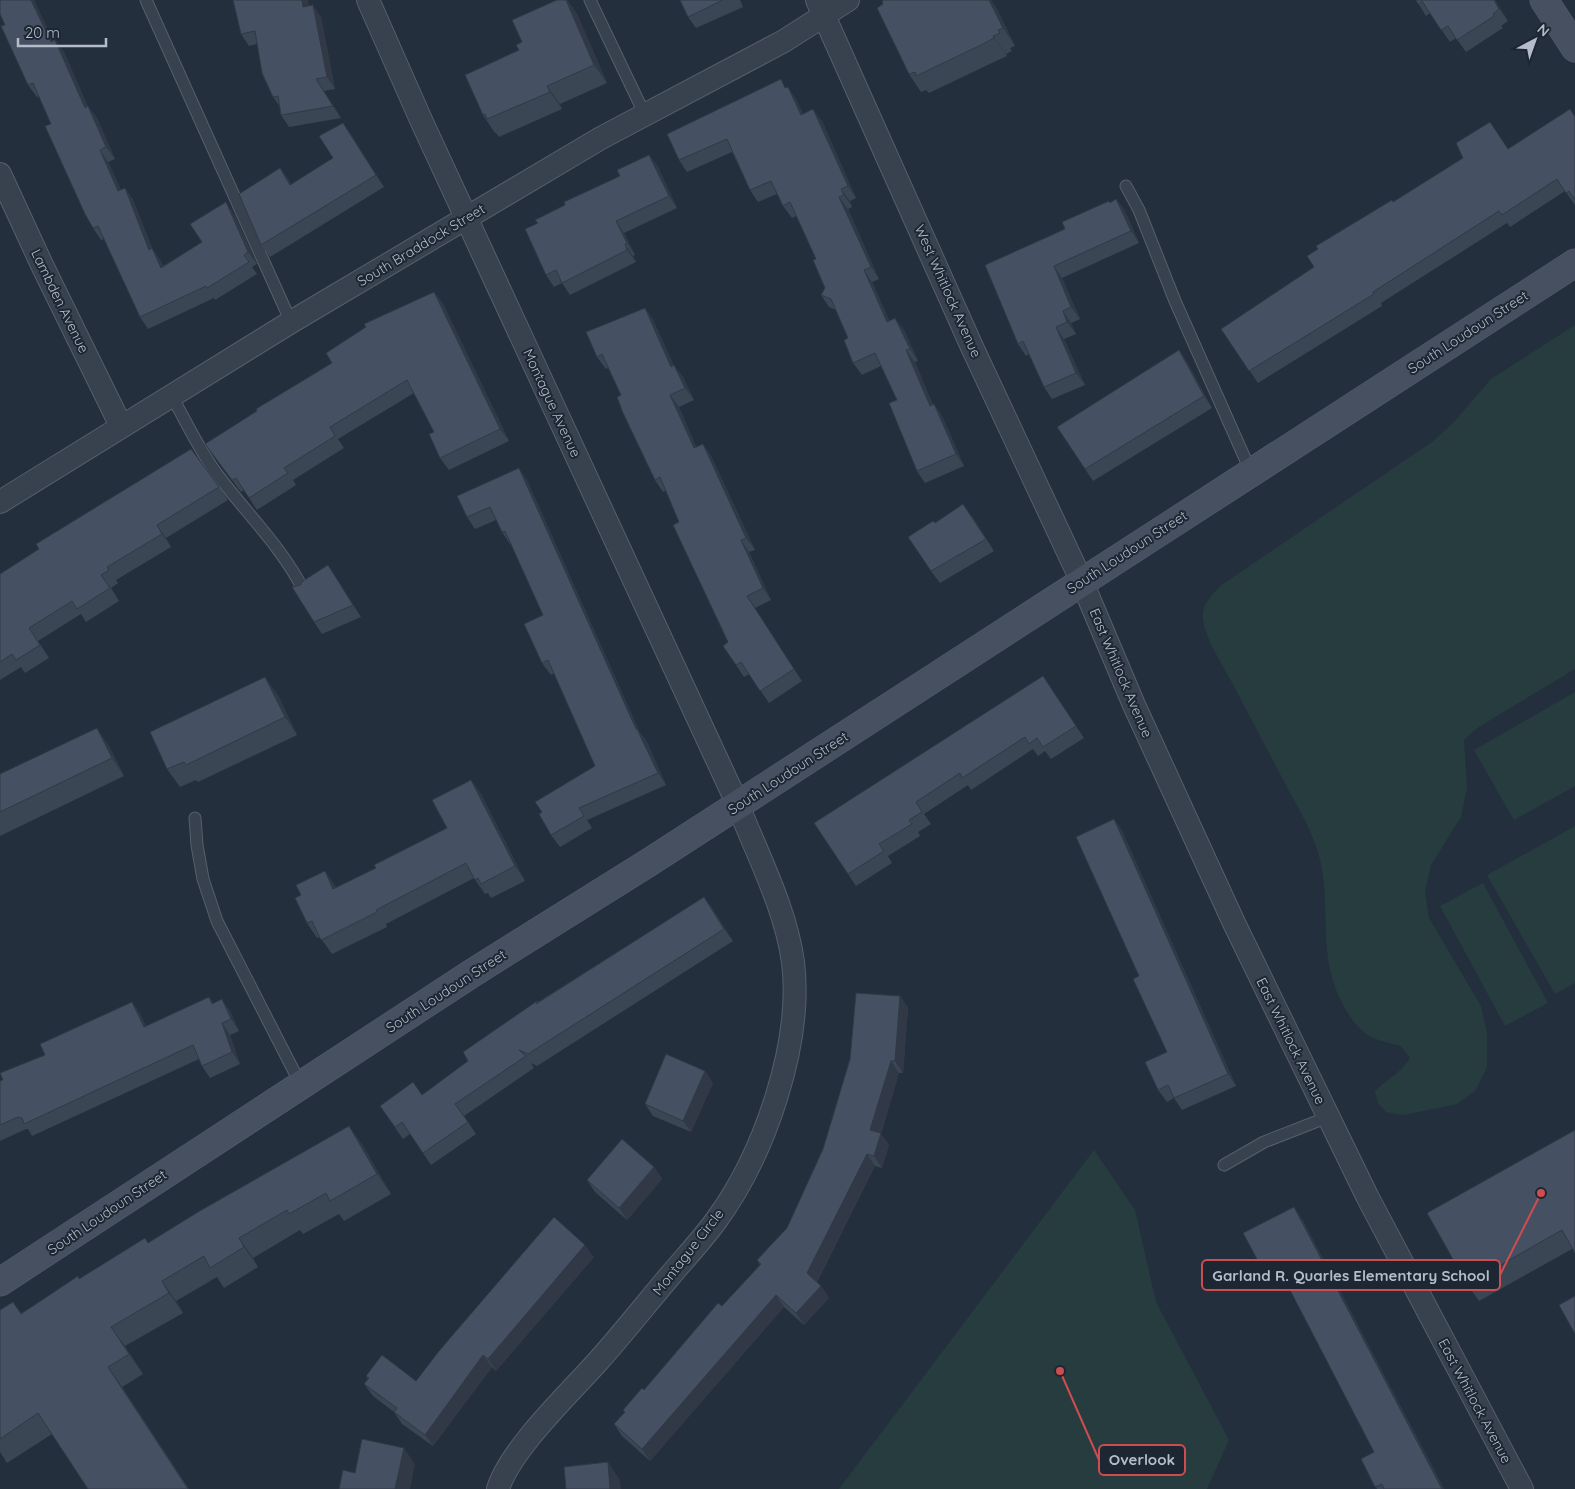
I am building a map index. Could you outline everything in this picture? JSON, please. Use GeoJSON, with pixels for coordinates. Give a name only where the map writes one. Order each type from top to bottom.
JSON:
{"type":"FeatureCollection","features":[{"type":"Feature","properties":{"kind":"street","name":"Montague Avenue"},"geometry":{"type":"LineString","coordinates":[[368,0],[466,218],[738,805]]}},
{"type":"Feature","properties":{"kind":"street","name":"South Braddock Street"},"geometry":{"type":"LineString","coordinates":[[0,502],[171,395],[466,218],[645,115],[784,41],[821,8],[848,0]]}},
{"type":"Feature","properties":{"kind":"street"},"geometry":{"type":"LineString","coordinates":[[1544,0],[1575,48]]}},
{"type":"Feature","properties":{"kind":"street","name":"West Whitlock Avenue"},"geometry":{"type":"LineString","coordinates":[[821,8],[972,347],[1082,582]]}},
{"type":"Feature","properties":{"kind":"street","name":"Lambden Avenue"},"geometry":{"type":"LineString","coordinates":[[0,174],[42,265],[121,426]]}},
{"type":"Feature","properties":{"kind":"street","name":"South Loudoun Street"},"geometry":{"type":"LineString","coordinates":[[0,1282],[301,1085],[738,805],[1575,263]]}},
{"type":"Feature","properties":{"kind":"street","name":"East Whitlock Avenue"},"geometry":{"type":"LineString","coordinates":[[1082,582],[1134,706],[1230,914],[1328,1117],[1368,1198],[1522,1489]]}},
{"type":"Feature","properties":{"kind":"street","name":"Montague Circle"},"geometry":{"type":"LineString","coordinates":[[498,1489],[512,1459],[603,1356],[716,1221],[750,1162],[772,1110],[789,1047],[794,1004],[792,961],[783,920],[738,805]]}},
{"type":"Feature","properties":{"kind":"lane"},"geometry":{"type":"LineString","coordinates":[[146,0],[291,322]]}},
{"type":"Feature","properties":{"kind":"lane"},"geometry":{"type":"LineString","coordinates":[[590,0],[645,115]]}},
{"type":"Feature","properties":{"kind":"lane"},"geometry":{"type":"LineString","coordinates":[[1126,186],[1139,210],[1175,301],[1251,472]]}},
{"type":"Feature","properties":{"kind":"lane"},"geometry":{"type":"LineString","coordinates":[[171,395],[215,472],[250,517],[276,545],[304,591]]}},
{"type":"Feature","properties":{"kind":"lane"},"geometry":{"type":"LineString","coordinates":[[195,818],[197,845],[204,879],[217,921],[301,1085]]}},
{"type":"Feature","properties":{"kind":"lane"},"geometry":{"type":"LineString","coordinates":[[1224,1165],[1264,1142],[1328,1117]]}},
{"type":"Feature","properties":{"kind":"green space"},"geometry":{"type":"Polygon","coordinates":[[[1575,325],[1575,669],[1477,728],[1464,740],[1467,787],[1461,817],[1431,865],[1425,891],[1429,918],[1481,1006],[1487,1033],[1487,1067],[1475,1091],[1457,1104],[1404,1115],[1386,1112],[1378,1103],[1375,1091],[1397,1073],[1410,1058],[1401,1046],[1381,1041],[1366,1034],[1355,1023],[1343,1005],[1335,987],[1327,952],[1324,882],[1316,845],[1213,648],[1204,625],[1203,613],[1208,600],[1220,586],[1432,442],[1454,422],[1491,379],[1575,325]]]}},
{"type":"Feature","properties":{"kind":"green space"},"geometry":{"type":"Polygon","coordinates":[[[1575,692],[1575,786],[1514,820],[1474,750],[1575,692]]]}},
{"type":"Feature","properties":{"kind":"green space"},"geometry":{"type":"Polygon","coordinates":[[[1575,826],[1575,983],[1555,994],[1487,875],[1575,826]]]}},
{"type":"Feature","properties":{"kind":"green space"},"geometry":{"type":"Polygon","coordinates":[[[1483,883],[1548,1003],[1505,1026],[1440,906],[1483,883]]]}},
{"type":"Feature","properties":{"kind":"green space"},"geometry":{"type":"Polygon","coordinates":[[[1094,1150],[1135,1210],[1156,1302],[1229,1440],[1207,1489],[839,1489],[1094,1150]]]}},
{"type":"Feature","properties":{"kind":"building"},"geometry":{"type":"Polygon","coordinates":[[[0,0],[31,0],[51,42],[55,40],[85,108],[88,106],[106,147],[100,150],[118,191],[125,188],[149,250],[152,248],[161,268],[202,242],[190,224],[226,202],[248,252],[244,255],[249,262],[207,288],[206,286],[140,317],[98,226],[93,228],[85,214],[45,126],[51,124],[33,83],[28,85],[1,26],[5,25],[0,14],[0,0]]]}},
{"type":"Feature","properties":{"kind":"building"},"geometry":{"type":"Polygon","coordinates":[[[233,0],[302,0],[303,7],[313,5],[327,77],[316,79],[333,106],[281,115],[278,96],[273,97],[262,73],[255,31],[241,34],[233,0]]]}},
{"type":"Feature","properties":{"kind":"building"},"geometry":{"type":"Polygon","coordinates":[[[557,0],[566,0],[594,65],[547,86],[550,92],[487,119],[485,114],[483,115],[465,75],[519,50],[516,45],[522,42],[512,20],[557,0]]]}},
{"type":"Feature","properties":{"kind":"building"},"geometry":{"type":"Polygon","coordinates":[[[680,0],[723,0],[688,17],[680,0]]]}},
{"type":"Feature","properties":{"kind":"building"},"geometry":{"type":"Polygon","coordinates":[[[989,0],[1003,28],[998,30],[1000,33],[993,36],[994,38],[916,76],[915,72],[909,74],[877,8],[883,4],[882,1],[989,0]]]}},
{"type":"Feature","properties":{"kind":"building"},"geometry":{"type":"Polygon","coordinates":[[[1416,0],[1494,0],[1499,9],[1493,14],[1494,16],[1457,40],[1448,26],[1441,30],[1422,1],[1418,4],[1416,0]]]}},
{"type":"Feature","properties":{"kind":"building"},"geometry":{"type":"Polygon","coordinates":[[[781,79],[785,88],[788,87],[801,115],[813,109],[848,186],[841,189],[844,195],[839,197],[871,267],[864,270],[887,322],[895,318],[910,349],[906,350],[930,406],[934,404],[956,454],[917,471],[889,403],[897,400],[875,353],[853,363],[844,340],[848,338],[831,299],[821,295],[825,288],[813,260],[816,259],[790,202],[783,206],[771,181],[750,190],[727,139],[679,160],[667,134],[781,79]]]}},
{"type":"Feature","properties":{"kind":"building"},"geometry":{"type":"Polygon","coordinates":[[[1570,109],[1575,117],[1575,200],[1569,191],[1566,193],[1557,179],[1502,215],[1499,211],[1373,292],[1374,294],[1249,371],[1221,329],[1314,267],[1307,256],[1318,249],[1316,246],[1392,200],[1393,202],[1463,158],[1456,143],[1490,122],[1508,149],[1570,109]]]}},
{"type":"Feature","properties":{"kind":"building"},"geometry":{"type":"Polygon","coordinates":[[[343,123],[376,175],[261,245],[239,194],[280,168],[290,185],[333,158],[319,136],[343,123]]]}},
{"type":"Feature","properties":{"kind":"building"},"geometry":{"type":"Polygon","coordinates":[[[649,155],[669,196],[616,221],[627,243],[625,244],[627,250],[562,283],[556,270],[546,275],[525,229],[538,223],[535,220],[565,205],[564,202],[620,176],[617,170],[649,155]]]}},
{"type":"Feature","properties":{"kind":"building"},"geometry":{"type":"Polygon","coordinates":[[[1116,199],[1131,231],[1054,266],[1071,307],[1063,311],[1067,322],[1056,327],[1076,373],[1044,387],[1023,341],[1018,344],[985,265],[1065,229],[1062,222],[1116,199]]]}},
{"type":"Feature","properties":{"kind":"building"},"geometry":{"type":"Polygon","coordinates":[[[434,292],[500,429],[440,458],[429,434],[434,432],[407,380],[330,427],[335,436],[284,468],[288,473],[249,498],[236,478],[232,480],[205,444],[257,411],[256,409],[332,363],[326,353],[366,327],[364,324],[434,292]]]}},
{"type":"Feature","properties":{"kind":"building"},"geometry":{"type":"Polygon","coordinates":[[[645,308],[671,367],[674,365],[685,388],[670,395],[694,448],[703,444],[746,538],[741,540],[763,588],[747,596],[794,669],[760,691],[741,662],[736,665],[723,646],[728,642],[673,525],[679,522],[660,477],[655,480],[623,413],[617,397],[621,395],[602,354],[597,357],[586,332],[645,308]]]}},
{"type":"Feature","properties":{"kind":"building"},"geometry":{"type":"Polygon","coordinates":[[[1179,350],[1204,396],[1085,469],[1057,427],[1179,350]]]}},
{"type":"Feature","properties":{"kind":"building"},"geometry":{"type":"Polygon","coordinates":[[[191,449],[219,487],[157,525],[162,534],[107,567],[109,570],[101,575],[110,588],[77,609],[72,601],[29,628],[40,645],[16,660],[12,654],[0,662],[0,574],[39,549],[36,544],[191,449]]]}},
{"type":"Feature","properties":{"kind":"building"},"geometry":{"type":"Polygon","coordinates":[[[519,468],[636,729],[658,773],[579,808],[584,816],[551,835],[539,814],[542,812],[535,802],[595,766],[548,660],[542,663],[524,624],[543,615],[505,531],[502,532],[490,507],[467,517],[457,496],[519,468]]]}},
{"type":"Feature","properties":{"kind":"building"},"geometry":{"type":"Polygon","coordinates":[[[963,504],[986,539],[931,571],[908,537],[933,521],[935,523],[963,504]]]}},
{"type":"Feature","properties":{"kind":"building"},"geometry":{"type":"Polygon","coordinates":[[[328,565],[353,605],[314,622],[292,587],[300,585],[303,581],[328,565]]]}},
{"type":"Feature","properties":{"kind":"building"},"geometry":{"type":"Polygon","coordinates":[[[1043,676],[1076,726],[1043,747],[1037,738],[1029,744],[1025,737],[962,778],[960,773],[916,802],[922,812],[909,820],[912,824],[879,844],[884,851],[848,874],[814,823],[1043,676]]]}},
{"type":"Feature","properties":{"kind":"building"},"geometry":{"type":"Polygon","coordinates":[[[265,677],[285,717],[186,765],[184,762],[167,769],[150,732],[265,677]]]}},
{"type":"Feature","properties":{"kind":"building"},"geometry":{"type":"Polygon","coordinates":[[[97,728],[112,758],[0,812],[0,774],[97,728]]]}},
{"type":"Feature","properties":{"kind":"building"},"geometry":{"type":"Polygon","coordinates":[[[471,780],[515,866],[481,884],[478,878],[475,880],[466,863],[376,910],[377,912],[321,940],[312,921],[307,923],[295,898],[301,895],[296,885],[325,871],[333,889],[376,868],[374,865],[447,828],[432,800],[471,780]]]}},
{"type":"Feature","properties":{"kind":"building"},"geometry":{"type":"Polygon","coordinates":[[[1114,819],[1228,1074],[1174,1098],[1168,1085],[1158,1090],[1145,1062],[1167,1052],[1133,979],[1139,976],[1076,837],[1114,819]]]}},
{"type":"Feature","properties":{"kind":"building"},"geometry":{"type":"Polygon","coordinates":[[[704,897],[724,929],[528,1054],[519,1050],[526,1056],[455,1104],[468,1122],[423,1153],[402,1122],[395,1127],[380,1106],[413,1082],[422,1095],[468,1061],[463,1052],[537,1001],[536,1004],[704,897]]]}},
{"type":"Feature","properties":{"kind":"building"},"geometry":{"type":"Polygon","coordinates":[[[856,993],[900,996],[895,1061],[891,1061],[870,1130],[881,1133],[874,1156],[867,1154],[807,1273],[821,1286],[796,1313],[776,1295],[642,1449],[614,1424],[625,1412],[623,1410],[642,1388],[644,1390],[718,1303],[722,1306],[761,1264],[757,1260],[787,1228],[823,1149],[850,1059],[856,993]]]}},
{"type":"Feature","properties":{"kind":"building"},"geometry":{"type":"Polygon","coordinates":[[[209,997],[212,1004],[222,999],[231,1019],[222,1023],[232,1052],[202,1066],[193,1045],[24,1124],[22,1118],[18,1117],[0,1125],[0,1081],[3,1080],[0,1073],[45,1055],[40,1044],[132,1002],[144,1027],[209,997]]]}},
{"type":"Feature","properties":{"kind":"building"},"geometry":{"type":"Polygon","coordinates":[[[666,1054],[705,1071],[683,1121],[645,1104],[666,1054]]]}},
{"type":"Feature","properties":{"kind":"building"},"geometry":{"type":"Polygon","coordinates":[[[349,1126],[377,1174],[330,1201],[326,1193],[289,1214],[287,1210],[239,1238],[244,1247],[210,1268],[204,1256],[162,1281],[169,1293],[111,1327],[129,1354],[108,1367],[188,1489],[88,1489],[38,1413],[0,1439],[0,1310],[13,1302],[21,1314],[78,1276],[79,1279],[145,1238],[148,1243],[198,1212],[349,1126]]]}},
{"type":"Feature","properties":{"kind":"building"},"geometry":{"type":"Polygon","coordinates":[[[1575,1130],[1575,1253],[1562,1230],[1467,1284],[1427,1213],[1575,1130]]]}},
{"type":"Feature","properties":{"kind":"building"},"geometry":{"type":"Polygon","coordinates":[[[622,1139],[654,1167],[619,1208],[587,1180],[622,1139]]]}},
{"type":"Feature","properties":{"kind":"building"},"geometry":{"type":"Polygon","coordinates":[[[1294,1207],[1442,1489],[1384,1489],[1382,1484],[1375,1487],[1361,1459],[1374,1452],[1276,1263],[1263,1270],[1243,1233],[1294,1207]]]}},
{"type":"Feature","properties":{"kind":"building"},"geometry":{"type":"Polygon","coordinates":[[[554,1217],[585,1245],[488,1359],[483,1355],[425,1435],[394,1412],[397,1408],[364,1384],[369,1378],[366,1376],[382,1355],[416,1381],[439,1351],[554,1217]]]}},
{"type":"Feature","properties":{"kind":"building"},"geometry":{"type":"Polygon","coordinates":[[[1575,1296],[1575,1334],[1559,1305],[1575,1296]]]}},
{"type":"Feature","properties":{"kind":"building"},"geometry":{"type":"Polygon","coordinates":[[[362,1439],[404,1448],[395,1489],[339,1489],[343,1470],[355,1473],[362,1439]]]}},
{"type":"Feature","properties":{"kind":"building"},"geometry":{"type":"Polygon","coordinates":[[[608,1462],[610,1489],[566,1489],[564,1467],[608,1462]]]}},
{"type":"Feature","properties":{"kind":"place","name":"Garland R. Quarles Elementary School"},"geometry":{"type":"Point","coordinates":[1541,1193]}},
{"type":"Feature","properties":{"kind":"place","name":"Overlook"},"geometry":{"type":"Point","coordinates":[1060,1371]}}]}
